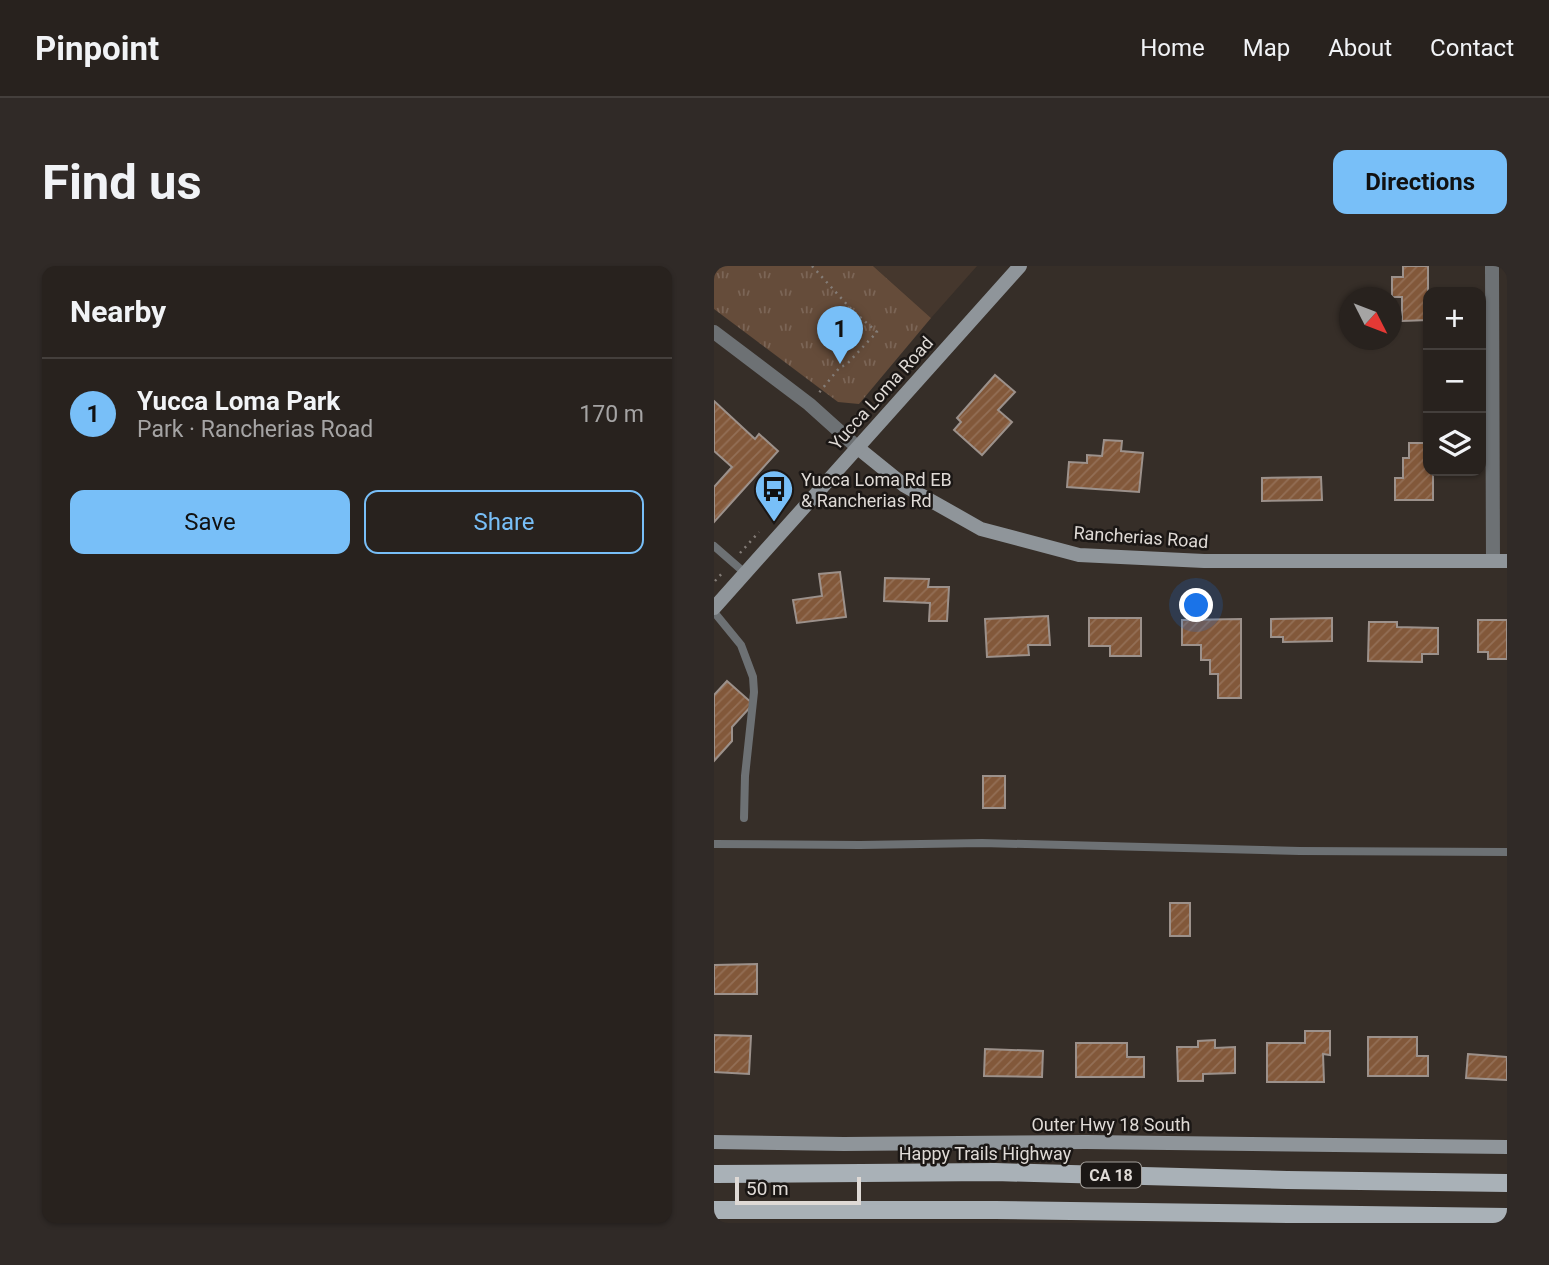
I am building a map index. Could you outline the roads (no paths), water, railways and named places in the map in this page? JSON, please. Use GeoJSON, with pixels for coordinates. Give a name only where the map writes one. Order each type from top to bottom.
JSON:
{"type":"FeatureCollection","features":[{"type":"Feature","properties":{"kind":"main road","name":"Happy Trails Highway"},"geometry":{"type":"LineString","coordinates":[[714,1174],[995,1172],[1507,1183]]}},
{"type":"Feature","properties":{"kind":"main road","name":"CA 18"},"geometry":{"type":"LineString","coordinates":[[714,1210],[995,1210],[1507,1217]]}},
{"type":"Feature","properties":{"kind":"street","name":"Yucca Loma Road"},"geometry":{"type":"LineString","coordinates":[[714,610],[1020,266]]}},
{"type":"Feature","properties":{"kind":"street"},"geometry":{"type":"LineString","coordinates":[[1492,266],[1500,561]]}},
{"type":"Feature","properties":{"kind":"street","name":"Rancherias Road"},"geometry":{"type":"LineString","coordinates":[[716,337],[809,404],[905,486],[981,529],[1079,555],[1204,561],[1500,561]]}},
{"type":"Feature","properties":{"kind":"street","name":"Outer Hwy 18 South"},"geometry":{"type":"LineString","coordinates":[[714,1142],[1100,1142],[1507,1147]]}},
{"type":"Feature","properties":{"kind":"lane"},"geometry":{"type":"LineString","coordinates":[[714,546],[745,573]]}},
{"type":"Feature","properties":{"kind":"lane"},"geometry":{"type":"LineString","coordinates":[[714,610],[741,645],[753,677],[744,818]]}},
{"type":"Feature","properties":{"kind":"lane"},"geometry":{"type":"LineString","coordinates":[[714,844],[982,843],[1507,852]]}},
{"type":"Feature","properties":{"kind":"place","name":"Yucca Loma Park"},"geometry":{"type":"Point","coordinates":[840,364]}},
{"type":"Feature","properties":{"kind":"place","name":"Yucca Loma Rd EB & Rancherias Rd"},"geometry":{"type":"Point","coordinates":[774,523]}}]}
